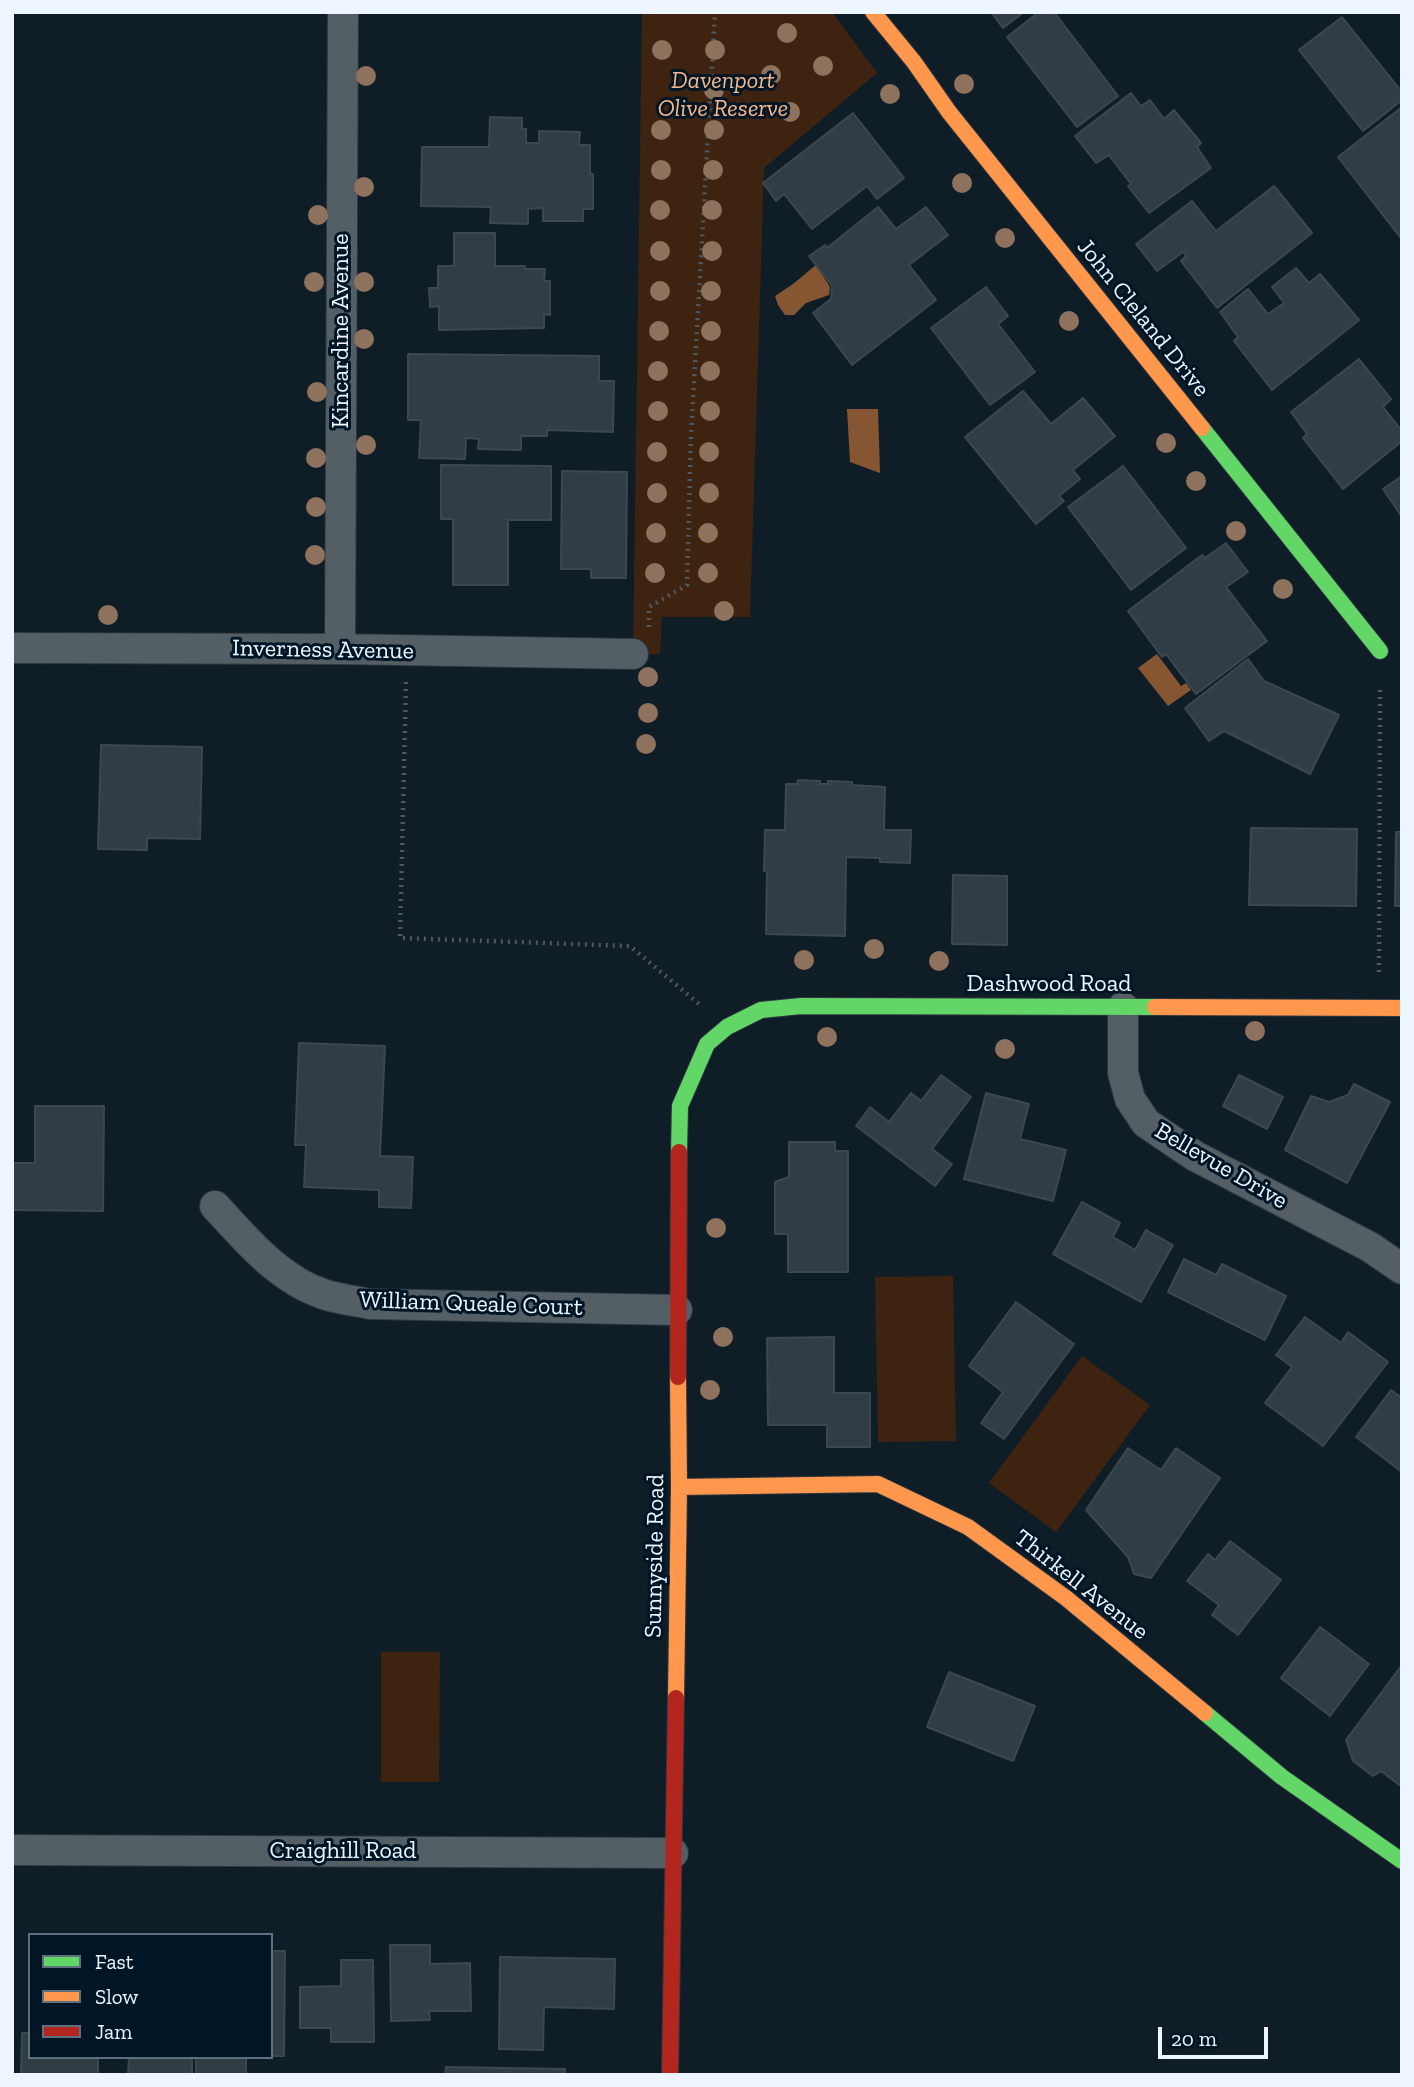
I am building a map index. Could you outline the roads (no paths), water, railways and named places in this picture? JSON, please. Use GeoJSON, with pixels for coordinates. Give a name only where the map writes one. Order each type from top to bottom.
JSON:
{"type":"FeatureCollection","features":[{"type":"Feature","properties":{"kind":"street","name":"Kincardine Avenue"},"geometry":{"type":"LineString","coordinates":[[340,649],[343,12]]}},
{"type":"Feature","properties":{"kind":"street","name":"John Cleland Drive"},"geometry":{"type":"LineString","coordinates":[[873,12],[914,62],[949,112],[1380,651]]}},
{"type":"Feature","properties":{"kind":"street","name":"Inverness Avenue"},"geometry":{"type":"LineString","coordinates":[[12,648],[340,649],[633,654]]}},
{"type":"Feature","properties":{"kind":"street","name":"Dashwood Road"},"geometry":{"type":"LineString","coordinates":[[707,1044],[727,1027],[761,1010],[801,1006],[1402,1008]]}},
{"type":"Feature","properties":{"kind":"street","name":"Bellevue Drive"},"geometry":{"type":"LineString","coordinates":[[1123,1007],[1123,1073],[1130,1099],[1146,1123],[1195,1156],[1370,1247],[1402,1269]]}},
{"type":"Feature","properties":{"kind":"street","name":"Sunnyside Road"},"geometry":{"type":"LineString","coordinates":[[670,2075],[679,1487],[677,1310],[680,1106],[707,1044]]}},
{"type":"Feature","properties":{"kind":"street","name":"William Queale Court"},"geometry":{"type":"LineString","coordinates":[[215,1206],[264,1258],[301,1284],[322,1294],[370,1304],[677,1310]]}},
{"type":"Feature","properties":{"kind":"street","name":"Thirkell Avenue"},"geometry":{"type":"LineString","coordinates":[[679,1487],[878,1484],[968,1527],[1066,1598],[1282,1777],[1402,1861]]}},
{"type":"Feature","properties":{"kind":"street","name":"Craighill Road"},"geometry":{"type":"LineString","coordinates":[[12,1850],[673,1853]]}},
{"type":"Feature","properties":{"kind":"park label","name":"Davenport Olive Reserve"},"geometry":{"type":"Point","coordinates":[723,95]}}]}
